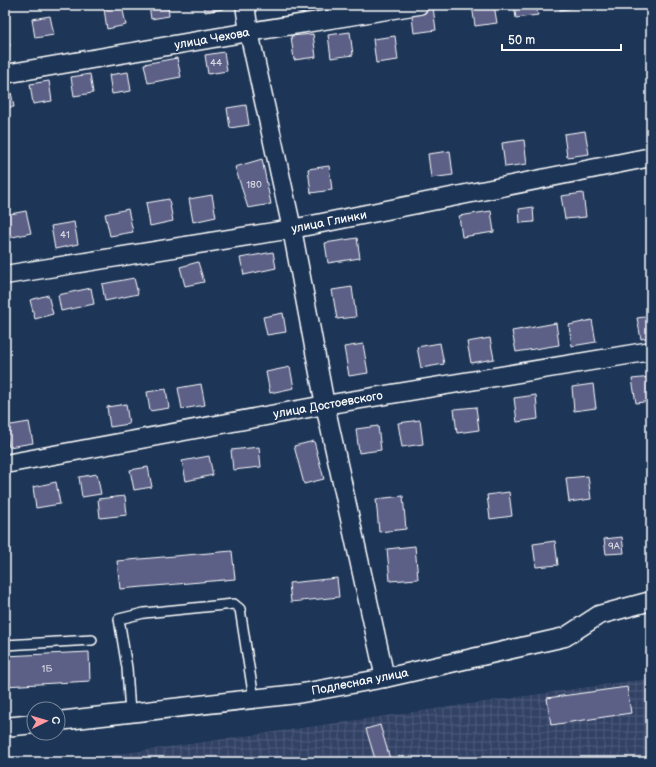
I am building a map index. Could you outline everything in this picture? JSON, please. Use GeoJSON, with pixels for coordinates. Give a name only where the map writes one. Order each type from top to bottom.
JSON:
{"type":"FeatureCollection","features":[{"type":"Feature","properties":{"kind":"street"},"geometry":{"type":"LineString","coordinates":[[245,5],[249,32],[292,229],[325,405],[385,678]]}},
{"type":"Feature","properties":{"kind":"street","name":"улица Чехова"},"geometry":{"type":"LineString","coordinates":[[5,74],[249,32],[419,5]]}},
{"type":"Feature","properties":{"kind":"street","name":"улица Глинки"},"geometry":{"type":"LineString","coordinates":[[5,275],[292,229],[651,158]]}},
{"type":"Feature","properties":{"kind":"street","name":"улица Достоевского"},"geometry":{"type":"LineString","coordinates":[[5,464],[325,405],[651,351]]}},
{"type":"Feature","properties":{"kind":"street","name":"Подлесная улица"},"geometry":{"type":"LineString","coordinates":[[66,720],[297,694],[385,678],[564,637],[599,615],[651,601]]}},
{"type":"Feature","properties":{"kind":"street"},"geometry":{"type":"LineString","coordinates":[[5,727],[26,725]]}},
{"type":"Feature","properties":{"kind":"lane"},"geometry":{"type":"LineString","coordinates":[[130,713],[127,668],[119,619],[144,613],[234,604],[240,609],[254,699]]}},
{"type":"Feature","properties":{"kind":"lane"},"geometry":{"type":"LineString","coordinates":[[5,645],[92,640]]}},
{"type":"Feature","properties":{"kind":"shaded area"},"geometry":{"type":"Polygon","coordinates":[[[651,679],[651,762],[63,762],[630,681],[651,679]]]}},
{"type":"Feature","properties":{"kind":"building"},"geometry":{"type":"Polygon","coordinates":[[[149,5],[168,5],[169,16],[151,19],[149,5]]]}},
{"type":"Feature","properties":{"kind":"building"},"geometry":{"type":"Polygon","coordinates":[[[204,5],[223,5],[224,9],[205,12],[204,5]]]}},
{"type":"Feature","properties":{"kind":"building"},"geometry":{"type":"Polygon","coordinates":[[[472,5],[494,5],[497,23],[475,26],[472,5]]]}},
{"type":"Feature","properties":{"kind":"building"},"geometry":{"type":"Polygon","coordinates":[[[514,5],[536,5],[538,15],[516,18],[514,5]]]}},
{"type":"Feature","properties":{"kind":"building"},"geometry":{"type":"Polygon","coordinates":[[[559,5],[582,5],[582,7],[560,10],[559,5]]]}},
{"type":"Feature","properties":{"kind":"building"},"geometry":{"type":"Polygon","coordinates":[[[122,6],[126,25],[107,29],[104,9],[122,6]]]}},
{"type":"Feature","properties":{"kind":"building"},"geometry":{"type":"Polygon","coordinates":[[[433,7],[436,30],[414,33],[411,9],[433,7]]]}},
{"type":"Feature","properties":{"kind":"building"},"geometry":{"type":"Polygon","coordinates":[[[50,16],[54,35],[35,38],[32,19],[50,16]]]}},
{"type":"Feature","properties":{"kind":"building"},"geometry":{"type":"Polygon","coordinates":[[[5,27],[10,46],[5,47],[5,27]]]}},
{"type":"Feature","properties":{"kind":"building"},"geometry":{"type":"Polygon","coordinates":[[[350,32],[353,55],[331,58],[328,35],[350,32]]]}},
{"type":"Feature","properties":{"kind":"building"},"geometry":{"type":"Polygon","coordinates":[[[313,34],[316,57],[294,60],[291,36],[313,34]]]}},
{"type":"Feature","properties":{"kind":"building"},"geometry":{"type":"Polygon","coordinates":[[[395,36],[398,60],[376,63],[373,39],[395,36]]]}},
{"type":"Feature","properties":{"kind":"building"},"geometry":{"type":"Polygon","coordinates":[[[224,52],[227,71],[208,74],[205,55],[224,52]]]}},
{"type":"Feature","properties":{"kind":"building"},"geometry":{"type":"Polygon","coordinates":[[[177,58],[181,77],[148,83],[144,64],[177,58]]]}},
{"type":"Feature","properties":{"kind":"building"},"geometry":{"type":"Polygon","coordinates":[[[128,72],[131,91],[112,94],[109,75],[128,72]]]}},
{"type":"Feature","properties":{"kind":"building"},"geometry":{"type":"Polygon","coordinates":[[[90,74],[93,93],[74,96],[71,77],[90,74]]]}},
{"type":"Feature","properties":{"kind":"building"},"geometry":{"type":"Polygon","coordinates":[[[49,81],[52,101],[33,104],[30,84],[49,81]]]}},
{"type":"Feature","properties":{"kind":"building"},"geometry":{"type":"Polygon","coordinates":[[[10,87],[14,107],[5,108],[5,88],[10,87]]]}},
{"type":"Feature","properties":{"kind":"building"},"geometry":{"type":"Polygon","coordinates":[[[246,105],[249,125],[230,128],[227,108],[246,105]]]}},
{"type":"Feature","properties":{"kind":"building"},"geometry":{"type":"Polygon","coordinates":[[[585,131],[589,154],[567,157],[564,134],[585,131]]]}},
{"type":"Feature","properties":{"kind":"building"},"geometry":{"type":"Polygon","coordinates":[[[524,140],[527,164],[505,167],[502,143],[524,140]]]}},
{"type":"Feature","properties":{"kind":"building"},"geometry":{"type":"Polygon","coordinates":[[[450,151],[453,175],[431,178],[428,154],[450,151]]]}},
{"type":"Feature","properties":{"kind":"building"},"geometry":{"type":"Polygon","coordinates":[[[262,159],[271,204],[248,208],[235,167],[262,159]]]}},
{"type":"Feature","properties":{"kind":"building"},"geometry":{"type":"Polygon","coordinates":[[[329,166],[332,190],[311,193],[308,169],[329,166]]]}},
{"type":"Feature","properties":{"kind":"building"},"geometry":{"type":"Polygon","coordinates":[[[583,193],[586,217],[565,219],[561,196],[583,193]]]}},
{"type":"Feature","properties":{"kind":"building"},"geometry":{"type":"Polygon","coordinates":[[[212,195],[216,217],[193,222],[189,199],[212,195]]]}},
{"type":"Feature","properties":{"kind":"building"},"geometry":{"type":"Polygon","coordinates":[[[169,199],[173,221],[150,226],[146,203],[169,199]]]}},
{"type":"Feature","properties":{"kind":"building"},"geometry":{"type":"Polygon","coordinates":[[[533,207],[534,222],[520,223],[519,209],[533,207]]]}},
{"type":"Feature","properties":{"kind":"building"},"geometry":{"type":"Polygon","coordinates":[[[128,209],[133,232],[110,236],[105,214],[128,209]]]}},
{"type":"Feature","properties":{"kind":"building"},"geometry":{"type":"Polygon","coordinates":[[[26,211],[31,233],[8,238],[5,215],[26,211]]]}},
{"type":"Feature","properties":{"kind":"building"},"geometry":{"type":"Polygon","coordinates":[[[491,211],[494,232],[462,237],[459,216],[491,211]]]}},
{"type":"Feature","properties":{"kind":"building"},"geometry":{"type":"Polygon","coordinates":[[[74,222],[78,244],[55,249],[51,226],[74,222]]]}},
{"type":"Feature","properties":{"kind":"building"},"geometry":{"type":"Polygon","coordinates":[[[357,238],[360,258],[328,263],[325,243],[357,238]]]}},
{"type":"Feature","properties":{"kind":"building"},"geometry":{"type":"Polygon","coordinates":[[[273,252],[276,268],[244,275],[240,258],[273,252]]]}},
{"type":"Feature","properties":{"kind":"building"},"geometry":{"type":"Polygon","coordinates":[[[198,262],[204,282],[185,286],[180,267],[198,262]]]}},
{"type":"Feature","properties":{"kind":"building"},"geometry":{"type":"Polygon","coordinates":[[[134,278],[138,294],[105,301],[102,284],[134,278]]]}},
{"type":"Feature","properties":{"kind":"building"},"geometry":{"type":"Polygon","coordinates":[[[352,287],[356,317],[337,319],[332,290],[352,287]]]}},
{"type":"Feature","properties":{"kind":"building"},"geometry":{"type":"Polygon","coordinates":[[[91,288],[94,304],[61,311],[58,295],[91,288]]]}},
{"type":"Feature","properties":{"kind":"building"},"geometry":{"type":"Polygon","coordinates":[[[48,295],[53,314],[35,319],[30,300],[48,295]]]}},
{"type":"Feature","properties":{"kind":"building"},"geometry":{"type":"Polygon","coordinates":[[[283,313],[286,332],[267,335],[263,317],[283,313]]]}},
{"type":"Feature","properties":{"kind":"building"},"geometry":{"type":"Polygon","coordinates":[[[651,316],[651,337],[641,339],[637,318],[651,316]]]}},
{"type":"Feature","properties":{"kind":"building"},"geometry":{"type":"Polygon","coordinates":[[[592,320],[596,342],[572,346],[569,325],[592,320]]]}},
{"type":"Feature","properties":{"kind":"building"},"geometry":{"type":"Polygon","coordinates":[[[556,323],[559,345],[516,352],[512,331],[556,323]]]}},
{"type":"Feature","properties":{"kind":"building"},"geometry":{"type":"Polygon","coordinates":[[[490,338],[494,359],[471,363],[467,342],[490,338]]]}},
{"type":"Feature","properties":{"kind":"building"},"geometry":{"type":"Polygon","coordinates":[[[440,343],[444,364],[421,368],[417,347],[440,343]]]}},
{"type":"Feature","properties":{"kind":"building"},"geometry":{"type":"Polygon","coordinates":[[[363,344],[368,373],[349,376],[344,347],[363,344]]]}},
{"type":"Feature","properties":{"kind":"building"},"geometry":{"type":"Polygon","coordinates":[[[290,367],[294,388],[270,393],[266,372],[290,367]]]}},
{"type":"Feature","properties":{"kind":"building"},"geometry":{"type":"Polygon","coordinates":[[[651,377],[651,401],[636,403],[632,379],[651,377]]]}},
{"type":"Feature","properties":{"kind":"building"},"geometry":{"type":"Polygon","coordinates":[[[201,384],[205,405],[182,409],[178,388],[201,384]]]}},
{"type":"Feature","properties":{"kind":"building"},"geometry":{"type":"Polygon","coordinates":[[[593,384],[596,408],[574,411],[572,387],[593,384]]]}},
{"type":"Feature","properties":{"kind":"building"},"geometry":{"type":"Polygon","coordinates":[[[166,389],[169,408],[150,411],[147,392],[166,389]]]}},
{"type":"Feature","properties":{"kind":"building"},"geometry":{"type":"Polygon","coordinates":[[[536,395],[538,419],[517,422],[514,398],[536,395]]]}},
{"type":"Feature","properties":{"kind":"building"},"geometry":{"type":"Polygon","coordinates":[[[126,404],[129,424],[110,427],[107,407],[126,404]]]}},
{"type":"Feature","properties":{"kind":"building"},"geometry":{"type":"Polygon","coordinates":[[[476,407],[479,430],[457,433],[454,409],[476,407]]]}},
{"type":"Feature","properties":{"kind":"building"},"geometry":{"type":"Polygon","coordinates":[[[420,420],[423,444],[402,447],[398,423],[420,420]]]}},
{"type":"Feature","properties":{"kind":"building"},"geometry":{"type":"Polygon","coordinates":[[[29,422],[33,443],[9,447],[5,426],[29,422]]]}},
{"type":"Feature","properties":{"kind":"building"},"geometry":{"type":"Polygon","coordinates":[[[378,426],[381,450],[359,453],[356,429],[378,426]]]}},
{"type":"Feature","properties":{"kind":"building"},"geometry":{"type":"Polygon","coordinates":[[[314,441],[324,479],[304,484],[294,446],[314,441]]]}},
{"type":"Feature","properties":{"kind":"building"},"geometry":{"type":"Polygon","coordinates":[[[259,447],[261,467],[233,470],[231,450],[259,447]]]}},
{"type":"Feature","properties":{"kind":"building"},"geometry":{"type":"Polygon","coordinates":[[[209,456],[213,475],[186,481],[182,461],[209,456]]]}},
{"type":"Feature","properties":{"kind":"building"},"geometry":{"type":"Polygon","coordinates":[[[148,467],[152,487],[134,490],[130,470],[148,467]]]}},
{"type":"Feature","properties":{"kind":"building"},"geometry":{"type":"Polygon","coordinates":[[[97,474],[101,494],[82,497],[79,477],[97,474]]]}},
{"type":"Feature","properties":{"kind":"building"},"geometry":{"type":"Polygon","coordinates":[[[588,476],[591,499],[569,502],[566,478],[588,476]]]}},
{"type":"Feature","properties":{"kind":"building"},"geometry":{"type":"Polygon","coordinates":[[[56,482],[60,504],[36,508],[33,487],[56,482]]]}},
{"type":"Feature","properties":{"kind":"building"},"geometry":{"type":"Polygon","coordinates":[[[509,492],[512,516],[490,519],[487,495],[509,492]]]}},
{"type":"Feature","properties":{"kind":"building"},"geometry":{"type":"Polygon","coordinates":[[[125,496],[127,515],[100,518],[98,499],[125,496]]]}},
{"type":"Feature","properties":{"kind":"building"},"geometry":{"type":"Polygon","coordinates":[[[403,496],[406,529],[379,532],[376,499],[403,496]]]}},
{"type":"Feature","properties":{"kind":"building"},"geometry":{"type":"Polygon","coordinates":[[[622,537],[624,553],[606,554],[604,539],[622,537]]]}},
{"type":"Feature","properties":{"kind":"building"},"geometry":{"type":"Polygon","coordinates":[[[555,541],[558,565],[536,567],[533,544],[555,541]]]}},
{"type":"Feature","properties":{"kind":"building"},"geometry":{"type":"Polygon","coordinates":[[[415,546],[418,579],[390,581],[387,549],[415,546]]]}},
{"type":"Feature","properties":{"kind":"building"},"geometry":{"type":"Polygon","coordinates":[[[232,551],[235,579],[120,589],[117,561],[232,551]]]}},
{"type":"Feature","properties":{"kind":"building"},"geometry":{"type":"Polygon","coordinates":[[[337,578],[339,597],[291,602],[289,583],[337,578]]]}},
{"type":"Feature","properties":{"kind":"building"},"geometry":{"type":"Polygon","coordinates":[[[89,652],[90,681],[5,686],[5,656],[89,652]]]}},
{"type":"Feature","properties":{"kind":"building"},"geometry":{"type":"Polygon","coordinates":[[[627,687],[631,713],[551,725],[547,698],[627,687]]]}},
{"type":"Feature","properties":{"kind":"building"},"geometry":{"type":"Polygon","coordinates":[[[380,725],[391,762],[376,762],[366,729],[380,725]]]}}]}
